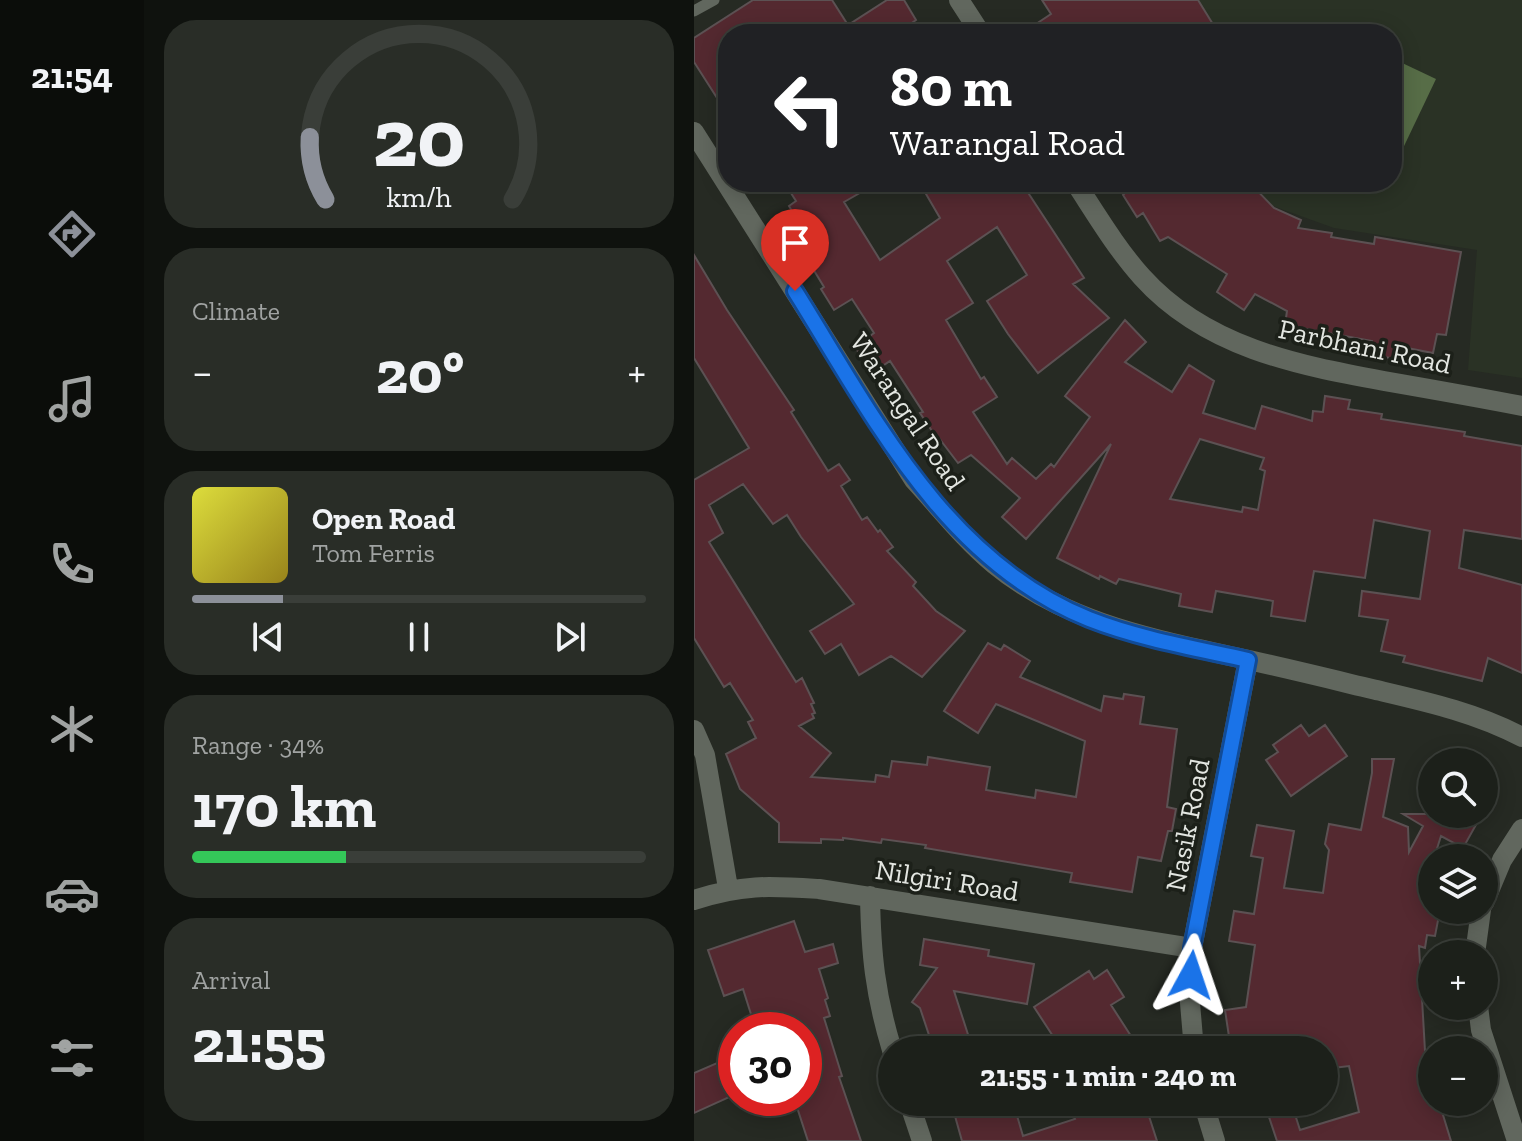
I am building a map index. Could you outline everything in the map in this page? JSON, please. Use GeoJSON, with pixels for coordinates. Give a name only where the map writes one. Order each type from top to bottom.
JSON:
{"type":"FeatureCollection","features":[{"type":"Feature","properties":{"kind":"street"},"geometry":{"type":"LineString","coordinates":[[959,0],[975,24]]}},
{"type":"Feature","properties":{"kind":"street","name":"Warangal Road"},"geometry":{"type":"LineString","coordinates":[[696,140],[718,174]]}},
{"type":"Feature","properties":{"kind":"street","name":"Warangal Road"},"geometry":{"type":"LineString","coordinates":[[729,192],[914,480],[994,564],[1036,593],[1086,618],[1133,635],[1458,710],[1522,737]]}},
{"type":"Feature","properties":{"kind":"street","name":"Parbhani Road"},"geometry":{"type":"LineString","coordinates":[[1081,192],[1110,236],[1143,278],[1175,307],[1211,332],[1255,351],[1312,368],[1522,406]]}},
{"type":"Feature","properties":{"kind":"street","name":"Nasik Road"},"geometry":{"type":"LineString","coordinates":[[1193,1036],[1190,1003],[1192,948],[1248,660]]}},
{"type":"Feature","properties":{"kind":"street"},"geometry":{"type":"LineString","coordinates":[[694,730],[705,755],[728,888]]}},
{"type":"Feature","properties":{"kind":"street"},"geometry":{"type":"LineString","coordinates":[[1498,870],[1522,829]]}},
{"type":"Feature","properties":{"kind":"street","name":"Nilgiri Road"},"geometry":{"type":"LineString","coordinates":[[694,900],[728,888],[769,886],[819,889],[1192,948]]}},
{"type":"Feature","properties":{"kind":"street"},"geometry":{"type":"LineString","coordinates":[[870,896],[872,963],[887,1036]]}},
{"type":"Feature","properties":{"kind":"street"},"geometry":{"type":"LineString","coordinates":[[1480,1020],[1517,1141]]}},
{"type":"Feature","properties":{"kind":"street"},"geometry":{"type":"LineString","coordinates":[[914,1116],[922,1141]]}},
{"type":"Feature","properties":{"kind":"street"},"geometry":{"type":"LineString","coordinates":[[1207,1116],[1215,1141]]}},
{"type":"Feature","properties":{"kind":"lane"},"geometry":{"type":"LineString","coordinates":[[694,11],[714,0]]}},
{"type":"Feature","properties":{"kind":"shaded area"},"geometry":{"type":"Polygon","coordinates":[[[1128,0],[1522,0],[1522,378],[1468,370],[1477,250],[1334,228],[1273,206],[1260,192],[1402,192],[1402,24],[1144,24],[1128,0]]]}},
{"type":"Feature","properties":{"kind":"shaded area"},"geometry":{"type":"Polygon","coordinates":[[[1402,63],[1436,79],[1402,150],[1402,63]]]}},
{"type":"Feature","properties":{"kind":"building"},"geometry":{"type":"Polygon","coordinates":[[[753,0],[832,0],[847,24],[718,24],[718,99],[694,62],[694,38],[753,0]]]}},
{"type":"Feature","properties":{"kind":"building"},"geometry":{"type":"Polygon","coordinates":[[[887,0],[904,0],[916,20],[910,24],[850,24],[887,0]]]}},
{"type":"Feature","properties":{"kind":"building"},"geometry":{"type":"Polygon","coordinates":[[[1042,0],[1198,0],[1213,24],[1036,24],[1051,14],[1042,0]]]}},
{"type":"Feature","properties":{"kind":"building"},"geometry":{"type":"Polygon","coordinates":[[[790,192],[862,192],[844,202],[880,260],[940,218],[925,192],[1028,192],[1084,278],[1073,284],[1109,318],[1038,373],[987,301],[1027,275],[997,227],[947,261],[973,303],[946,320],[981,379],[984,377],[997,397],[973,412],[1007,464],[1012,458],[1036,479],[1051,464],[1054,467],[1090,417],[1065,396],[1125,320],[1146,342],[1125,362],[1172,392],[1189,365],[1214,381],[1203,413],[1255,429],[1262,406],[1312,421],[1313,411],[1323,412],[1325,396],[1350,400],[1348,409],[1382,414],[1381,419],[1465,432],[1464,436],[1522,446],[1522,539],[1464,530],[1459,568],[1522,585],[1522,673],[1488,658],[1482,681],[1403,662],[1405,656],[1381,651],[1388,620],[1359,616],[1362,591],[1420,599],[1430,531],[1374,520],[1365,578],[1314,571],[1305,621],[1271,616],[1273,601],[1216,591],[1212,612],[1179,606],[1181,594],[1119,579],[1116,584],[1057,558],[1111,444],[1026,539],[1002,517],[1020,498],[971,455],[958,463],[920,413],[923,412],[890,361],[872,373],[855,347],[874,333],[852,299],[834,310],[801,249],[811,243],[789,206],[796,201],[790,192]],[[1200,439],[1170,499],[1242,512],[1243,507],[1258,510],[1265,471],[1260,469],[1264,458],[1200,439]]]}},
{"type":"Feature","properties":{"kind":"building"},"geometry":{"type":"Polygon","coordinates":[[[1259,192],[1274,208],[1301,220],[1298,228],[1374,244],[1375,237],[1461,252],[1446,335],[1437,334],[1433,353],[1402,347],[1400,360],[1370,354],[1372,341],[1285,325],[1287,311],[1255,294],[1244,310],[1217,292],[1227,274],[1168,237],[1160,241],[1143,213],[1137,217],[1123,195],[1259,192]]]}},
{"type":"Feature","properties":{"kind":"building"},"geometry":{"type":"Polygon","coordinates":[[[694,255],[794,410],[791,412],[828,471],[839,464],[850,480],[841,486],[862,520],[867,517],[878,532],[880,530],[893,547],[887,551],[916,582],[913,586],[936,611],[965,631],[922,677],[891,656],[859,675],[841,644],[825,654],[810,631],[854,604],[787,515],[773,524],[743,484],[709,505],[723,533],[709,542],[796,682],[802,678],[814,703],[811,704],[814,718],[799,726],[831,753],[811,777],[875,782],[876,775],[889,777],[892,761],[927,765],[928,757],[990,767],[986,790],[1035,798],[1036,790],[1076,797],[1085,741],[996,704],[978,733],[944,711],[988,643],[1001,650],[1004,645],[1030,661],[1020,677],[1101,711],[1104,696],[1123,699],[1124,694],[1144,697],[1140,724],[1177,729],[1167,807],[1176,809],[1172,831],[1168,831],[1161,861],[1138,857],[1132,892],[1070,882],[1072,873],[925,848],[926,845],[843,838],[821,839],[821,843],[779,842],[779,823],[740,789],[726,754],[756,738],[748,722],[753,720],[730,683],[724,687],[694,638],[694,480],[749,448],[694,358],[694,255]]]}},
{"type":"Feature","properties":{"kind":"building"},"geometry":{"type":"Polygon","coordinates":[[[1301,725],[1309,736],[1325,725],[1347,756],[1291,796],[1266,760],[1278,752],[1273,745],[1301,725]]]}},
{"type":"Feature","properties":{"kind":"building"},"geometry":{"type":"Polygon","coordinates":[[[1372,759],[1394,759],[1383,817],[1408,827],[1409,852],[1422,828],[1474,828],[1465,844],[1456,844],[1441,836],[1438,844],[1418,844],[1418,924],[1437,924],[1435,936],[1427,935],[1426,940],[1418,940],[1418,1020],[1423,1020],[1424,1036],[1418,1036],[1418,1116],[1443,1116],[1451,1141],[1277,1141],[1269,1116],[1296,1116],[1300,1130],[1359,1112],[1349,1066],[1338,1067],[1338,1036],[1229,1036],[1225,1010],[1246,1007],[1255,945],[1229,941],[1234,911],[1254,914],[1263,858],[1251,856],[1257,825],[1294,831],[1284,888],[1323,893],[1329,824],[1361,830],[1372,759]]]}},
{"type":"Feature","properties":{"kind":"building"},"geometry":{"type":"Polygon","coordinates":[[[1403,814],[1418,814],[1418,823],[1403,814]]]}},
{"type":"Feature","properties":{"kind":"building"},"geometry":{"type":"Polygon","coordinates":[[[794,921],[805,952],[833,944],[838,963],[819,969],[830,1016],[824,1018],[842,1076],[839,1077],[861,1141],[808,1141],[800,1116],[822,1116],[822,1012],[750,1012],[743,989],[724,996],[708,950],[794,921]]]}},
{"type":"Feature","properties":{"kind":"building"},"geometry":{"type":"Polygon","coordinates":[[[924,939],[989,950],[988,956],[1034,964],[1027,1004],[954,991],[968,1036],[929,1036],[920,1008],[912,1002],[937,968],[920,965],[924,939]]]}},
{"type":"Feature","properties":{"kind":"building"},"geometry":{"type":"Polygon","coordinates":[[[1107,970],[1124,997],[1111,1005],[1131,1036],[1053,1036],[1034,1007],[1089,971],[1094,979],[1107,970]]]}},
{"type":"Feature","properties":{"kind":"building"},"geometry":{"type":"Polygon","coordinates":[[[718,1063],[718,1102],[694,1113],[694,1073],[718,1063]]]}},
{"type":"Feature","properties":{"kind":"building"},"geometry":{"type":"Polygon","coordinates":[[[955,1116],[1017,1116],[1023,1136],[1075,1119],[1074,1116],[1149,1116],[1157,1141],[962,1141],[955,1116]]]}},
{"type":"Feature","properties":{"kind":"route"},"geometry":{"type":"LineString","coordinates":[[795,291],[914,480],[994,564],[1036,593],[1086,618],[1133,635],[1248,660],[1192,948],[1191,975]]}}]}
